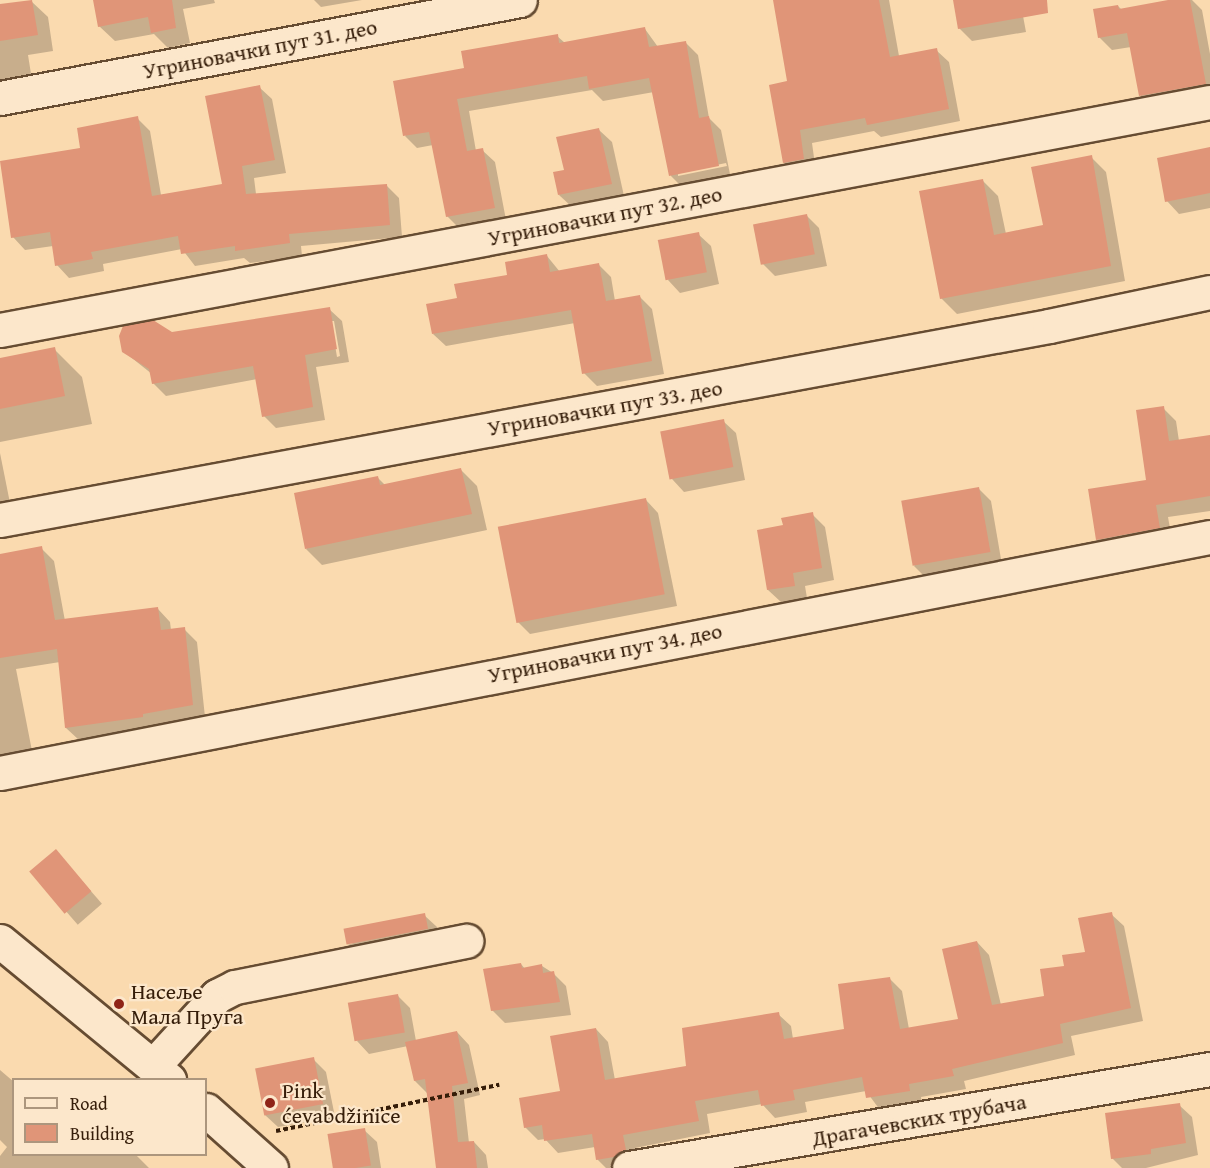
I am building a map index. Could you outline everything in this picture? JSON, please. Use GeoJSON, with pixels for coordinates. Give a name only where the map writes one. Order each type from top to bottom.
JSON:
{"type":"FeatureCollection","features":[{"type":"Feature","properties":{"kind":"street","name":"Угриновачки пут 31. део"},"geometry":{"type":"LineString","coordinates":[[0,98],[520,0]]}},
{"type":"Feature","properties":{"kind":"street","name":"Угриновачки пут 32. део"},"geometry":{"type":"LineString","coordinates":[[0,330],[1210,102]]}},
{"type":"Feature","properties":{"kind":"street","name":"Угриновачки пут 33. део"},"geometry":{"type":"LineString","coordinates":[[0,520],[1049,326],[1210,292]]}},
{"type":"Feature","properties":{"kind":"street","name":"Угриновачки пут 34. део"},"geometry":{"type":"LineString","coordinates":[[0,773],[1210,537]]}},
{"type":"Feature","properties":{"kind":"street"},"geometry":{"type":"LineString","coordinates":[[0,941],[161,1073],[217,996],[234,987],[466,941]]}},
{"type":"Feature","properties":{"kind":"street","name":"Драгачевских трубача"},"geometry":{"type":"LineString","coordinates":[[629,1168],[1210,1069]]}},
{"type":"Feature","properties":{"kind":"street"},"geometry":{"type":"LineString","coordinates":[[207,1111],[260,1157]]}},
{"type":"Feature","properties":{"kind":"path"},"geometry":{"type":"LineString","coordinates":[[260,1157],[266,1133],[498,1085]]}},
{"type":"Feature","properties":{"kind":"building"},"geometry":{"type":"Polygon","coordinates":[[[32,0],[38,35],[0,41],[0,4],[32,0]]]}},
{"type":"Feature","properties":{"kind":"building"},"geometry":{"type":"Polygon","coordinates":[[[93,0],[172,0],[176,28],[151,33],[148,17],[98,27],[93,0]]]}},
{"type":"Feature","properties":{"kind":"building"},"geometry":{"type":"Polygon","coordinates":[[[773,0],[879,0],[890,57],[937,48],[949,109],[867,125],[865,118],[800,130],[804,159],[783,163],[769,85],[787,81],[773,0]]]}},
{"type":"Feature","properties":{"kind":"building"},"geometry":{"type":"Polygon","coordinates":[[[953,0],[1047,0],[1048,13],[958,29],[953,0]]]}},
{"type":"Feature","properties":{"kind":"building"},"geometry":{"type":"Polygon","coordinates":[[[1168,0],[1190,0],[1206,84],[1139,96],[1127,33],[1098,38],[1093,9],[1118,5],[1119,9],[1168,0]]]}},
{"type":"Feature","properties":{"kind":"building"},"geometry":{"type":"Polygon","coordinates":[[[645,27],[649,47],[686,41],[699,118],[709,116],[719,166],[669,176],[649,78],[589,89],[587,76],[457,99],[467,151],[483,148],[495,208],[446,217],[429,132],[403,136],[393,81],[464,68],[461,51],[558,34],[559,43],[645,27]]]}},
{"type":"Feature","properties":{"kind":"building"},"geometry":{"type":"Polygon","coordinates":[[[260,85],[275,160],[242,166],[246,194],[387,184],[390,225],[289,234],[290,243],[235,251],[235,246],[181,254],[178,236],[91,252],[93,259],[55,266],[50,232],[11,238],[0,161],[80,148],[77,128],[138,116],[152,196],[222,184],[205,96],[260,85]]]}},
{"type":"Feature","properties":{"kind":"building"},"geometry":{"type":"Polygon","coordinates":[[[599,128],[612,184],[558,195],[553,172],[564,170],[556,137],[599,128]]]}},
{"type":"Feature","properties":{"kind":"building"},"geometry":{"type":"Polygon","coordinates":[[[1210,147],[1210,193],[1165,202],[1157,158],[1210,147]]]}},
{"type":"Feature","properties":{"kind":"building"},"geometry":{"type":"Polygon","coordinates":[[[1092,155],[1111,266],[940,299],[919,191],[983,179],[994,235],[1043,225],[1031,167],[1092,155]]]}},
{"type":"Feature","properties":{"kind":"building"},"geometry":{"type":"Polygon","coordinates":[[[807,214],[815,254],[761,265],[753,224],[807,214]]]}},
{"type":"Feature","properties":{"kind":"building"},"geometry":{"type":"Polygon","coordinates":[[[699,232],[707,272],[666,280],[658,240],[699,232]]]}},
{"type":"Feature","properties":{"kind":"building"},"geometry":{"type":"Polygon","coordinates":[[[547,254],[550,272],[599,263],[606,301],[640,295],[652,361],[582,374],[571,310],[432,334],[426,304],[457,298],[454,284],[507,275],[505,262],[547,254]]]}},
{"type":"Feature","properties":{"kind":"building"},"geometry":{"type":"Polygon","coordinates":[[[330,307],[337,349],[305,355],[313,407],[262,417],[253,366],[152,384],[149,369],[122,352],[119,336],[123,326],[153,320],[172,332],[330,307]]]}},
{"type":"Feature","properties":{"kind":"building"},"geometry":{"type":"Polygon","coordinates":[[[55,347],[65,396],[0,409],[0,358],[55,347]]]}},
{"type":"Feature","properties":{"kind":"building"},"geometry":{"type":"Polygon","coordinates":[[[1164,406],[1169,441],[1210,435],[1210,496],[1156,505],[1160,528],[1096,540],[1088,489],[1146,480],[1136,410],[1164,406]]]}},
{"type":"Feature","properties":{"kind":"building"},"geometry":{"type":"Polygon","coordinates":[[[724,419],[733,467],[670,480],[660,431],[724,419]]]}},
{"type":"Feature","properties":{"kind":"building"},"geometry":{"type":"Polygon","coordinates":[[[461,468],[472,514],[305,549],[294,493],[378,476],[380,485],[461,468]]]}},
{"type":"Feature","properties":{"kind":"building"},"geometry":{"type":"Polygon","coordinates":[[[979,487],[990,552],[913,566],[901,501],[979,487]]]}},
{"type":"Feature","properties":{"kind":"building"},"geometry":{"type":"Polygon","coordinates":[[[646,498],[665,594],[516,623],[498,527],[646,498]]]}},
{"type":"Feature","properties":{"kind":"building"},"geometry":{"type":"Polygon","coordinates":[[[813,512],[822,568],[793,573],[795,586],[767,590],[757,530],[783,525],[781,518],[813,512]]]}},
{"type":"Feature","properties":{"kind":"building"},"geometry":{"type":"Polygon","coordinates":[[[42,546],[55,620],[158,607],[161,630],[185,627],[193,705],[143,714],[143,717],[65,728],[57,649],[0,658],[0,554],[42,546]]]}},
{"type":"Feature","properties":{"kind":"building"},"geometry":{"type":"Polygon","coordinates":[[[56,849],[91,891],[65,914],[29,871],[56,849]]]}},
{"type":"Feature","properties":{"kind":"building"},"geometry":{"type":"Polygon","coordinates":[[[1112,912],[1131,1008],[1060,1024],[1063,1043],[952,1069],[954,1076],[909,1084],[910,1091],[866,1098],[862,1077],[793,1090],[795,1100],[761,1106],[758,1090],[695,1101],[699,1121],[623,1135],[626,1150],[614,1157],[596,1160],[592,1134],[544,1141],[542,1125],[524,1128],[519,1098],[560,1091],[550,1036],[596,1028],[605,1080],[686,1066],[682,1028],[779,1012],[784,1039],[844,1029],[838,984],[890,977],[900,1029],[958,1019],[942,949],[977,941],[992,1005],[1044,996],[1040,969],[1064,966],[1062,955],[1085,952],[1078,918],[1112,912]]]}},
{"type":"Feature","properties":{"kind":"building"},"geometry":{"type":"Polygon","coordinates":[[[425,913],[428,929],[347,945],[344,929],[425,913]]]}},
{"type":"Feature","properties":{"kind":"building"},"geometry":{"type":"Polygon","coordinates":[[[521,963],[522,968],[542,964],[543,973],[554,971],[560,1002],[491,1011],[483,969],[521,963]]]}},
{"type":"Feature","properties":{"kind":"building"},"geometry":{"type":"Polygon","coordinates":[[[398,994],[405,1032],[355,1041],[348,1003],[398,994]]]}},
{"type":"Feature","properties":{"kind":"building"},"geometry":{"type":"Polygon","coordinates":[[[457,1031],[468,1083],[452,1086],[458,1142],[474,1141],[477,1168],[436,1168],[425,1079],[414,1081],[405,1042],[457,1031]]]}},
{"type":"Feature","properties":{"kind":"building"},"geometry":{"type":"Polygon","coordinates":[[[314,1057],[323,1104],[264,1116],[255,1068],[314,1057]]]}},
{"type":"Feature","properties":{"kind":"building"},"geometry":{"type":"Polygon","coordinates":[[[1180,1103],[1186,1143],[1151,1149],[1151,1154],[1111,1159],[1105,1113],[1180,1103]]]}},
{"type":"Feature","properties":{"kind":"building"},"geometry":{"type":"Polygon","coordinates":[[[365,1128],[371,1166],[333,1168],[327,1134],[365,1128]]]}},
{"type":"Feature","properties":{"kind":"place","name":"Насеље Мала Пруга"},"geometry":{"type":"Point","coordinates":[119,1004]}},
{"type":"Feature","properties":{"kind":"place","name":"Pink ćevabdžinice"},"geometry":{"type":"Point","coordinates":[270,1103]}}]}
